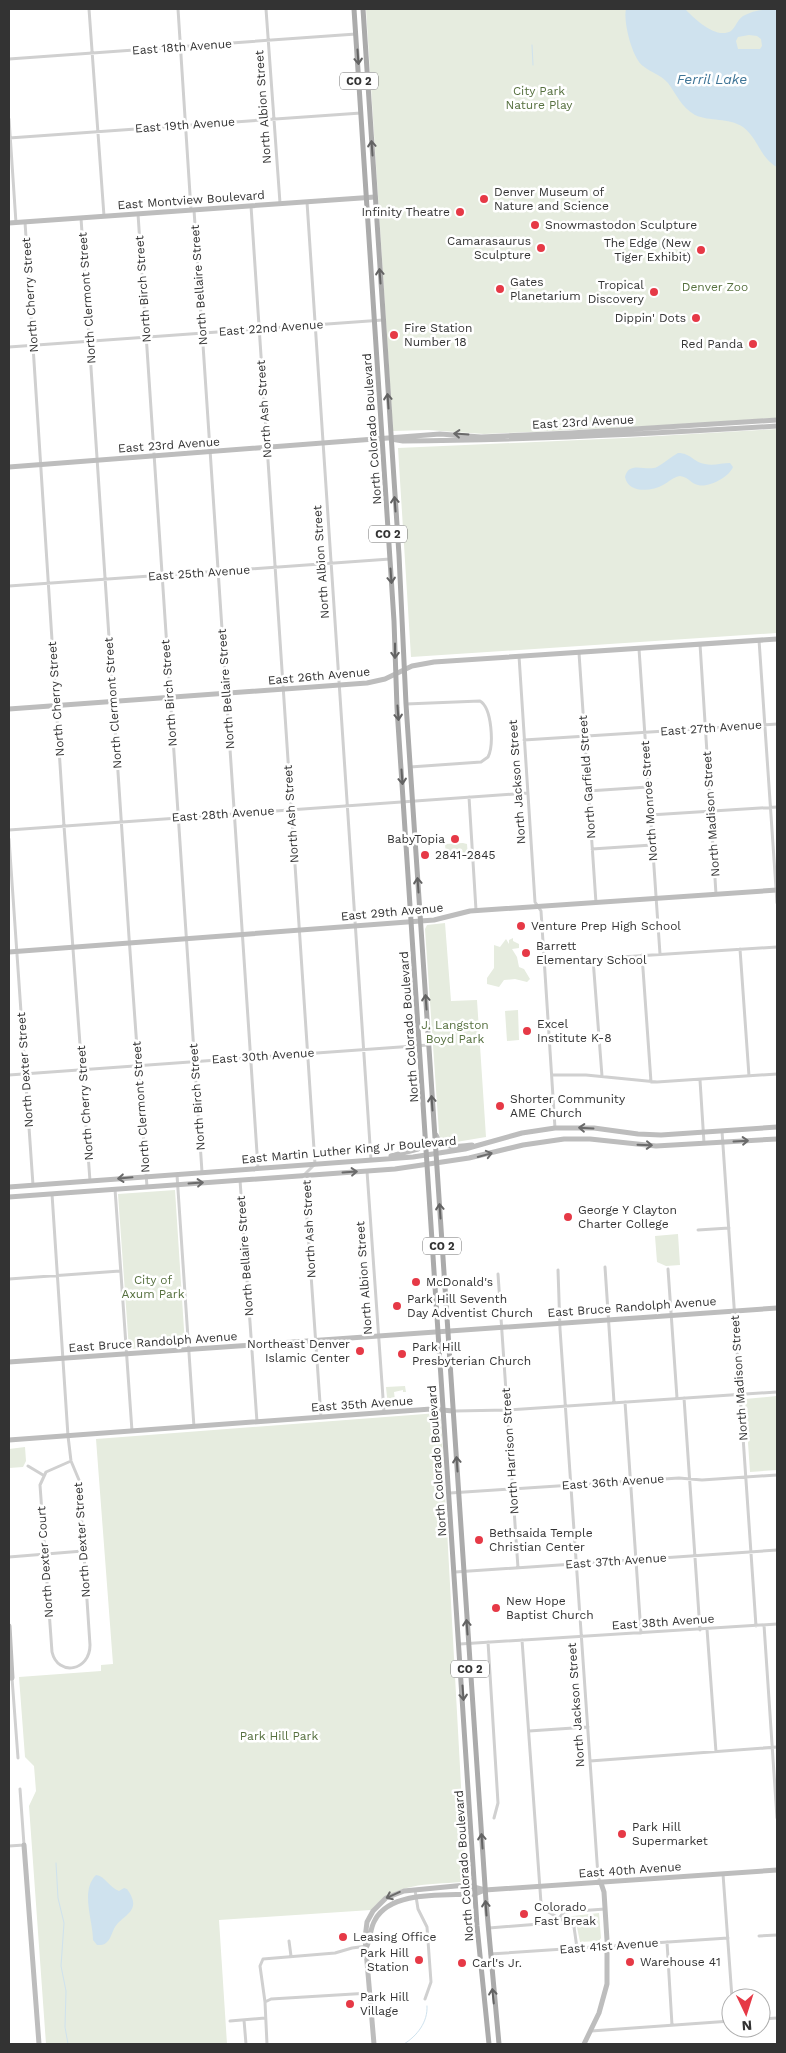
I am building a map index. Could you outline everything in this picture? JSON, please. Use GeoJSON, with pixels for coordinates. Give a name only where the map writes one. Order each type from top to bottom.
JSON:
{"type":"FeatureCollection","features":[{"type":"Feature","properties":{"kind":"main road","name":"North Colorado Boulevard"},"geometry":{"type":"LineString","coordinates":[[354,9],[390,559],[403,801],[475,1894],[490,2044]]}},
{"type":"Feature","properties":{"kind":"main road","name":"North Colorado Boulevard"},"geometry":{"type":"LineString","coordinates":[[363,9],[403,627],[412,800],[468,1644],[485,1890],[499,2044]]}},
{"type":"Feature","properties":{"kind":"street"},"geometry":{"type":"LineString","coordinates":[[89,9],[104,216]]}},
{"type":"Feature","properties":{"kind":"street","name":"North Bellaire Street"},"geometry":{"type":"LineString","coordinates":[[178,9],[192,210],[203,333],[258,1168]]}},
{"type":"Feature","properties":{"kind":"street","name":"North Albion Street"},"geometry":{"type":"LineString","coordinates":[[266,9],[280,204]]}},
{"type":"Feature","properties":{"kind":"street","name":"East 18th Avenue"},"geometry":{"type":"LineString","coordinates":[[9,59],[356,34]]}},
{"type":"Feature","properties":{"kind":"street","name":"East 19th Avenue"},"geometry":{"type":"LineString","coordinates":[[10,138],[361,113]]}},
{"type":"Feature","properties":{"kind":"street","name":"North Cherry Street"},"geometry":{"type":"LineString","coordinates":[[9,119],[16,223]]}},
{"type":"Feature","properties":{"kind":"street","name":"East Montview Boulevard"},"geometry":{"type":"LineString","coordinates":[[9,223],[375,197]]}},
{"type":"Feature","properties":{"kind":"street","name":"North Albion Street"},"geometry":{"type":"LineString","coordinates":[[307,202],[371,1160]]}},
{"type":"Feature","properties":{"kind":"street","name":"North Ash Street"},"geometry":{"type":"LineString","coordinates":[[251,206],[298,930],[308,1053],[314,1164],[304,1176],[321,1417]]}},
{"type":"Feature","properties":{"kind":"street","name":"North Birch Street"},"geometry":{"type":"LineString","coordinates":[[138,214],[202,1172]]}},
{"type":"Feature","properties":{"kind":"street","name":"North Clermont Street"},"geometry":{"type":"LineString","coordinates":[[81,218],[147,1187]]}},
{"type":"Feature","properties":{"kind":"street","name":"North Cherry Street"},"geometry":{"type":"LineString","coordinates":[[25,222],[64,826],[90,1179]]}},
{"type":"Feature","properties":{"kind":"street","name":"East 22nd Avenue"},"geometry":{"type":"LineString","coordinates":[[9,347],[383,320]]}},
{"type":"Feature","properties":{"kind":"street","name":"East 23rd Avenue"},"geometry":{"type":"LineString","coordinates":[[9,467],[382,440],[407,436],[446,434],[481,436],[571,434],[777,420]]}},
{"type":"Feature","properties":{"kind":"street","name":"East 23rd Avenue"},"geometry":{"type":"LineString","coordinates":[[391,439],[403,442],[540,439],[777,426]]}},
{"type":"Feature","properties":{"kind":"street"},"geometry":{"type":"LineString","coordinates":[[540,439],[571,434]]}},
{"type":"Feature","properties":{"kind":"street","name":"East 25th Avenue"},"geometry":{"type":"LineString","coordinates":[[9,586],[390,559]]}},
{"type":"Feature","properties":{"kind":"street","name":"East 26th Avenue"},"geometry":{"type":"LineString","coordinates":[[9,709],[379,681],[395,675],[404,669],[434,662],[777,639]]}},
{"type":"Feature","properties":{"kind":"street"},"geometry":{"type":"LineString","coordinates":[[759,640],[777,903]]}},
{"type":"Feature","properties":{"kind":"street","name":"North Madison Street"},"geometry":{"type":"LineString","coordinates":[[700,644],[716,894]]}},
{"type":"Feature","properties":{"kind":"street","name":"North Monroe Street"},"geometry":{"type":"LineString","coordinates":[[639,648],[660,954]]}},
{"type":"Feature","properties":{"kind":"street","name":"North Garfield Street"},"geometry":{"type":"LineString","coordinates":[[578,652],[596,903]]}},
{"type":"Feature","properties":{"kind":"street","name":"North Jackson Street"},"geometry":{"type":"LineString","coordinates":[[519,656],[535,902],[541,912],[555,1128]]}},
{"type":"Feature","properties":{"kind":"street"},"geometry":{"type":"LineString","coordinates":[[406,704],[477,700],[483,702],[487,707],[490,721],[491,750],[484,761],[410,767]]}},
{"type":"Feature","properties":{"kind":"street","name":"East 27th Avenue"},"geometry":{"type":"LineString","coordinates":[[524,740],[777,724]]}},
{"type":"Feature","properties":{"kind":"street"},"geometry":{"type":"LineString","coordinates":[[588,791],[648,787]]}},
{"type":"Feature","properties":{"kind":"street","name":"East 28th Avenue"},"geometry":{"type":"LineString","coordinates":[[9,830],[528,793]]}},
{"type":"Feature","properties":{"kind":"street"},"geometry":{"type":"LineString","coordinates":[[469,797],[476,908]]}},
{"type":"Feature","properties":{"kind":"street"},"geometry":{"type":"LineString","coordinates":[[650,815],[777,807]]}},
{"type":"Feature","properties":{"kind":"street","name":"North Dexter Street"},"geometry":{"type":"LineString","coordinates":[[9,839],[33,1183]]}},
{"type":"Feature","properties":{"kind":"street"},"geometry":{"type":"LineString","coordinates":[[592,849],[652,845]]}},
{"type":"Feature","properties":{"kind":"street","name":"East 29th Avenue"},"geometry":{"type":"LineString","coordinates":[[9,952],[355,924],[412,922],[442,919],[476,908],[538,907],[777,890]]}},
{"type":"Feature","properties":{"kind":"street"},"geometry":{"type":"LineString","coordinates":[[544,962],[777,947]]}},
{"type":"Feature","properties":{"kind":"street"},"geometry":{"type":"LineString","coordinates":[[740,949],[748,1076]]}},
{"type":"Feature","properties":{"kind":"street"},"geometry":{"type":"LineString","coordinates":[[642,955],[651,1082]]}},
{"type":"Feature","properties":{"kind":"street"},"geometry":{"type":"LineString","coordinates":[[593,959],[602,1076]]}},
{"type":"Feature","properties":{"kind":"street","name":"East 30th Avenue"},"geometry":{"type":"LineString","coordinates":[[9,1075],[428,1044]]}},
{"type":"Feature","properties":{"kind":"street"},"geometry":{"type":"LineString","coordinates":[[552,1075],[602,1076],[651,1082],[777,1074]]}},
{"type":"Feature","properties":{"kind":"street"},"geometry":{"type":"LineString","coordinates":[[700,1080],[704,1143]]}},
{"type":"Feature","properties":{"kind":"street","name":"East Martin Luther King Jr Boulevard"},"geometry":{"type":"LineString","coordinates":[[9,1187],[33,1183],[146,1177],[427,1155],[490,1143],[522,1133],[555,1128],[594,1128],[645,1134],[777,1127]]}},
{"type":"Feature","properties":{"kind":"street","name":"North Madison Street"},"geometry":{"type":"LineString","coordinates":[[722,1131],[756,1626]]}},
{"type":"Feature","properties":{"kind":"street"},"geometry":{"type":"LineString","coordinates":[[434,1132],[439,1142],[446,1146],[490,1143]]}},
{"type":"Feature","properties":{"kind":"street","name":"East Martin Luther King Jr Boulevard"},"geometry":{"type":"LineString","coordinates":[[9,1197],[115,1192],[147,1187],[367,1171],[474,1157],[528,1144],[564,1139],[590,1139],[649,1146],[777,1138]]}},
{"type":"Feature","properties":{"kind":"street"},"geometry":{"type":"LineString","coordinates":[[379,1159],[418,1149],[426,1141]]}},
{"type":"Feature","properties":{"kind":"street","name":"North Albion Street"},"geometry":{"type":"LineString","coordinates":[[367,1171],[384,1413]]}},
{"type":"Feature","properties":{"kind":"street"},"geometry":{"type":"LineString","coordinates":[[177,1174],[194,1427]]}},
{"type":"Feature","properties":{"kind":"street","name":"North Bellaire Street"},"geometry":{"type":"LineString","coordinates":[[240,1180],[257,1422]]}},
{"type":"Feature","properties":{"kind":"street"},"geometry":{"type":"LineString","coordinates":[[115,1192],[132,1431]]}},
{"type":"Feature","properties":{"kind":"street","name":"North Dexter Street"},"geometry":{"type":"LineString","coordinates":[[52,1194],[68,1436],[71,1461],[78,1480],[90,1652],[84,1663],[72,1668]]}},
{"type":"Feature","properties":{"kind":"street"},"geometry":{"type":"LineString","coordinates":[[698,1230],[729,1228]]}},
{"type":"Feature","properties":{"kind":"street"},"geometry":{"type":"LineString","coordinates":[[605,1267],[614,1402]]}},
{"type":"Feature","properties":{"kind":"street"},"geometry":{"type":"LineString","coordinates":[[668,1269],[677,1398]]}},
{"type":"Feature","properties":{"kind":"street","name":"North Jackson Street"},"geometry":{"type":"LineString","coordinates":[[558,1270],[565,1406],[598,1876],[604,1892],[608,1975],[599,2012],[584,2044]]}},
{"type":"Feature","properties":{"kind":"street"},"geometry":{"type":"LineString","coordinates":[[9,1279],[120,1271]]}},
{"type":"Feature","properties":{"kind":"street","name":"North Harrison Street"},"geometry":{"type":"LineString","coordinates":[[498,1274],[518,1568]]}},
{"type":"Feature","properties":{"kind":"street","name":"East Bruce Randolph Avenue"},"geometry":{"type":"LineString","coordinates":[[9,1362],[777,1308]]}},
{"type":"Feature","properties":{"kind":"street","name":"East 35th Avenue"},"geometry":{"type":"LineString","coordinates":[[9,1440],[384,1413],[444,1410],[508,1410],[777,1392]]}},
{"type":"Feature","properties":{"kind":"street"},"geometry":{"type":"LineString","coordinates":[[684,1398],[700,1630]]}},
{"type":"Feature","properties":{"kind":"street"},"geometry":{"type":"LineString","coordinates":[[626,1402],[641,1634]]}},
{"type":"Feature","properties":{"kind":"street"},"geometry":{"type":"LineString","coordinates":[[28,1466],[43,1475],[50,1469],[71,1461]]}},
{"type":"Feature","properties":{"kind":"street","name":"North Dexter Court"},"geometry":{"type":"LineString","coordinates":[[43,1475],[40,1485],[53,1656],[60,1665],[72,1668]]}},
{"type":"Feature","properties":{"kind":"street","name":"East 36th Avenue"},"geometry":{"type":"LineString","coordinates":[[450,1493],[630,1480],[777,1475]]}},
{"type":"Feature","properties":{"kind":"street","name":"East 37th Avenue"},"geometry":{"type":"LineString","coordinates":[[455,1572],[777,1550]]}},
{"type":"Feature","properties":{"kind":"street"},"geometry":{"type":"LineString","coordinates":[[9,1557],[83,1551]]}},
{"type":"Feature","properties":{"kind":"street","name":"East 38th Avenue"},"geometry":{"type":"LineString","coordinates":[[460,1644],[777,1624]]}},
{"type":"Feature","properties":{"kind":"street"},"geometry":{"type":"LineString","coordinates":[[764,1625],[777,1818]]}},
{"type":"Feature","properties":{"kind":"street"},"geometry":{"type":"LineString","coordinates":[[9,1626],[11,1678],[18,1758]]}},
{"type":"Feature","properties":{"kind":"street"},"geometry":{"type":"LineString","coordinates":[[706,1629],[716,1752]]}},
{"type":"Feature","properties":{"kind":"street"},"geometry":{"type":"LineString","coordinates":[[522,1640],[542,1907],[575,1929],[577,1948]]}},
{"type":"Feature","properties":{"kind":"street"},"geometry":{"type":"LineString","coordinates":[[488,1642],[498,1803],[494,1818]]}},
{"type":"Feature","properties":{"kind":"street"},"geometry":{"type":"LineString","coordinates":[[528,1731],[588,1728]]}},
{"type":"Feature","properties":{"kind":"street"},"geometry":{"type":"LineString","coordinates":[[590,1761],[777,1747]]}},
{"type":"Feature","properties":{"kind":"street"},"geometry":{"type":"LineString","coordinates":[[20,1789],[39,2044]]}},
{"type":"Feature","properties":{"kind":"street"},"geometry":{"type":"LineString","coordinates":[[9,1846],[24,1845]]}},
{"type":"Feature","properties":{"kind":"street","name":"East 40th Avenue"},"geometry":{"type":"LineString","coordinates":[[367,1946],[373,1922],[383,1909],[398,1900],[475,1894],[485,1890],[777,1870]]}},
{"type":"Feature","properties":{"kind":"street"},"geometry":{"type":"LineString","coordinates":[[723,1874],[731,1988]]}},
{"type":"Feature","properties":{"kind":"street","name":"East 40th Avenue"},"geometry":{"type":"LineString","coordinates":[[367,1946],[365,1938],[366,1926],[376,1907],[393,1894],[415,1890],[466,1886],[485,1890]]}},
{"type":"Feature","properties":{"kind":"street"},"geometry":{"type":"LineString","coordinates":[[415,1890],[418,1909],[428,1927],[431,1980],[425,1999]]}},
{"type":"Feature","properties":{"kind":"street"},"geometry":{"type":"LineString","coordinates":[[488,1928],[552,1923],[564,1912],[605,1909]]}},
{"type":"Feature","properties":{"kind":"street"},"geometry":{"type":"LineString","coordinates":[[759,1936],[777,1934]]}},
{"type":"Feature","properties":{"kind":"street","name":"East 41st Avenue"},"geometry":{"type":"LineString","coordinates":[[490,1954],[728,1938]]}},
{"type":"Feature","properties":{"kind":"street"},"geometry":{"type":"LineString","coordinates":[[289,1941],[290,1956]]}},
{"type":"Feature","properties":{"kind":"street"},"geometry":{"type":"LineString","coordinates":[[667,1942],[672,2025]]}},
{"type":"Feature","properties":{"kind":"street"},"geometry":{"type":"LineString","coordinates":[[266,2044],[265,2002],[261,1962],[266,1958],[339,1953],[352,1948],[367,1946],[374,2044]]}},
{"type":"Feature","properties":{"kind":"street"},"geometry":{"type":"LineString","coordinates":[[265,2002],[271,1999],[371,1992]]}},
{"type":"Feature","properties":{"kind":"street"},"geometry":{"type":"LineString","coordinates":[[230,2021],[265,2018]]}},
{"type":"Feature","properties":{"kind":"street"},"geometry":{"type":"LineString","coordinates":[[244,2020],[246,2044]]}},
{"type":"Feature","properties":{"kind":"street"},"geometry":{"type":"LineString","coordinates":[[591,2031],[721,2022]]}},
{"type":"Feature","properties":{"kind":"green space"},"geometry":{"type":"Polygon","coordinates":[[[366,9],[777,9],[777,418],[484,434],[428,430],[393,431],[366,9]]]}},
{"type":"Feature","properties":{"kind":"green space"},"geometry":{"type":"Polygon","coordinates":[[[777,429],[777,633],[411,657],[398,448],[777,429]]]}},
{"type":"Feature","properties":{"kind":"green space","name":"BabyTopia"},"geometry":{"type":"Polygon","coordinates":[[[445,844],[467,844],[468,857],[446,858],[445,844]]]}},
{"type":"Feature","properties":{"kind":"green space","name":"J. Langston Boyd Park"},"geometry":{"type":"Polygon","coordinates":[[[445,923],[451,1001],[477,1000],[486,1137],[450,1143],[440,1139],[439,1133],[425,929],[427,925],[445,923]]]}},
{"type":"Feature","properties":{"kind":"green space"},"geometry":{"type":"Polygon","coordinates":[[[513,938],[513,941],[519,944],[519,948],[512,949],[517,957],[519,967],[524,969],[530,979],[527,982],[515,979],[504,980],[499,987],[487,984],[487,978],[494,968],[494,945],[500,947],[506,939],[509,944],[509,940],[513,938]]]}},
{"type":"Feature","properties":{"kind":"green space"},"geometry":{"type":"Polygon","coordinates":[[[518,1010],[519,1040],[507,1041],[505,1011],[518,1010]]]}},
{"type":"Feature","properties":{"kind":"green space","name":"City of Axum Park"},"geometry":{"type":"Polygon","coordinates":[[[175,1190],[185,1345],[129,1349],[118,1194],[175,1190]]]}},
{"type":"Feature","properties":{"kind":"green space"},"geometry":{"type":"Polygon","coordinates":[[[678,1234],[680,1265],[666,1266],[657,1262],[655,1236],[678,1234]]]}},
{"type":"Feature","properties":{"kind":"green space"},"geometry":{"type":"Polygon","coordinates":[[[405,1386],[406,1392],[403,1392],[403,1390],[394,1392],[395,1400],[405,1399],[406,1406],[388,1407],[386,1387],[405,1386]]]}},
{"type":"Feature","properties":{"kind":"green space"},"geometry":{"type":"Polygon","coordinates":[[[777,1396],[777,1470],[750,1472],[745,1399],[777,1396]]]}},
{"type":"Feature","properties":{"kind":"green space","name":"Park Hill Park"},"geometry":{"type":"Polygon","coordinates":[[[438,1413],[441,1420],[466,1877],[461,1882],[424,1885],[401,1890],[390,1894],[371,1910],[219,1920],[227,2044],[46,2044],[29,1806],[36,1791],[34,1766],[25,1757],[19,1677],[101,1671],[101,1665],[113,1664],[96,1439],[438,1413]]]}},
{"type":"Feature","properties":{"kind":"green space"},"geometry":{"type":"Polygon","coordinates":[[[25,1447],[26,1461],[23,1467],[9,1468],[9,1449],[25,1447]]]}},
{"type":"Feature","properties":{"kind":"green space"},"geometry":{"type":"Polygon","coordinates":[[[599,1913],[601,1938],[599,1941],[580,1942],[577,1927],[564,1917],[599,1913]]]}},
{"type":"Feature","properties":{"kind":"water","name":"Ferril Lake"},"geometry":{"type":"Polygon","coordinates":[[[626,9],[685,9],[706,27],[719,33],[725,33],[731,31],[741,18],[751,12],[777,9],[777,167],[771,163],[743,127],[731,122],[701,117],[690,112],[665,80],[639,62],[632,48],[625,15],[626,9]],[[757,36],[738,37],[736,41],[738,49],[760,49],[762,46],[761,39],[757,36]]]}},
{"type":"Feature","properties":{"kind":"water"},"geometry":{"type":"Polygon","coordinates":[[[678,453],[686,454],[705,464],[730,463],[733,467],[723,478],[708,485],[696,484],[680,476],[658,487],[646,490],[635,488],[627,482],[625,477],[630,469],[657,467],[678,453]]]}},
{"type":"Feature","properties":{"kind":"water"},"geometry":{"type":"Polygon","coordinates":[[[96,1875],[102,1877],[119,1891],[124,1888],[127,1889],[133,1902],[133,1907],[115,1927],[111,1937],[105,1944],[101,1945],[97,1945],[93,1940],[88,1906],[89,1889],[96,1875]]]}},
{"type":"Feature","properties":{"kind":"waterway"},"geometry":{"type":"LineString","coordinates":[[532,45],[533,65]]}},
{"type":"Feature","properties":{"kind":"waterway"},"geometry":{"type":"LineString","coordinates":[[56,1863],[58,1898],[64,1923],[61,1966],[66,1991],[65,2027],[68,2044]]}},
{"type":"Feature","properties":{"kind":"waterway"},"geometry":{"type":"LineString","coordinates":[[404,2044],[421,2028],[426,2018],[427,2006]]}},
{"type":"Feature","properties":{"kind":"place","name":"Denver Museum of Nature and Science"},"geometry":{"type":"Point","coordinates":[484,199]}},
{"type":"Feature","properties":{"kind":"place","name":"Infinity Theatre"},"geometry":{"type":"Point","coordinates":[460,212]}},
{"type":"Feature","properties":{"kind":"place","name":"Snowmastodon Sculpture"},"geometry":{"type":"Point","coordinates":[535,225]}},
{"type":"Feature","properties":{"kind":"place","name":"Camarasaurus Sculpture"},"geometry":{"type":"Point","coordinates":[541,248]}},
{"type":"Feature","properties":{"kind":"place","name":"The Edge (New Tiger Exhibit)"},"geometry":{"type":"Point","coordinates":[701,250]}},
{"type":"Feature","properties":{"kind":"place","name":"Gates Planetarium"},"geometry":{"type":"Point","coordinates":[500,289]}},
{"type":"Feature","properties":{"kind":"place","name":"Tropical Discovery"},"geometry":{"type":"Point","coordinates":[654,292]}},
{"type":"Feature","properties":{"kind":"place","name":"Dippin' Dots"},"geometry":{"type":"Point","coordinates":[696,318]}},
{"type":"Feature","properties":{"kind":"place","name":"Fire Station Number 18"},"geometry":{"type":"Point","coordinates":[394,335]}},
{"type":"Feature","properties":{"kind":"place","name":"Red Panda"},"geometry":{"type":"Point","coordinates":[753,344]}},
{"type":"Feature","properties":{"kind":"place","name":"BabyTopia"},"geometry":{"type":"Point","coordinates":[455,839]}},
{"type":"Feature","properties":{"kind":"place","name":"2841-2845"},"geometry":{"type":"Point","coordinates":[425,855]}},
{"type":"Feature","properties":{"kind":"place","name":"Venture Prep High School"},"geometry":{"type":"Point","coordinates":[521,926]}},
{"type":"Feature","properties":{"kind":"place","name":"Barrett Elementary School"},"geometry":{"type":"Point","coordinates":[526,953]}},
{"type":"Feature","properties":{"kind":"place","name":"Excel Institute K-8"},"geometry":{"type":"Point","coordinates":[527,1031]}},
{"type":"Feature","properties":{"kind":"place","name":"Shorter Community AME Church"},"geometry":{"type":"Point","coordinates":[500,1106]}},
{"type":"Feature","properties":{"kind":"place","name":"George Y Clayton Charter College"},"geometry":{"type":"Point","coordinates":[568,1217]}},
{"type":"Feature","properties":{"kind":"place","name":"McDonald's"},"geometry":{"type":"Point","coordinates":[416,1282]}},
{"type":"Feature","properties":{"kind":"place","name":"Park Hill Seventh Day Adventist Church"},"geometry":{"type":"Point","coordinates":[397,1306]}},
{"type":"Feature","properties":{"kind":"place","name":"Northeast Denver Islamic Center"},"geometry":{"type":"Point","coordinates":[360,1351]}},
{"type":"Feature","properties":{"kind":"place","name":"Park Hill Presbyterian Church"},"geometry":{"type":"Point","coordinates":[402,1354]}},
{"type":"Feature","properties":{"kind":"place","name":"Bethsaida Temple Christian Center"},"geometry":{"type":"Point","coordinates":[479,1540]}},
{"type":"Feature","properties":{"kind":"place","name":"New Hope Baptist Church"},"geometry":{"type":"Point","coordinates":[496,1608]}},
{"type":"Feature","properties":{"kind":"place","name":"Park Hill Supermarket"},"geometry":{"type":"Point","coordinates":[622,1834]}},
{"type":"Feature","properties":{"kind":"place","name":"Colorado Fast Break"},"geometry":{"type":"Point","coordinates":[524,1914]}},
{"type":"Feature","properties":{"kind":"place","name":"Leasing Office"},"geometry":{"type":"Point","coordinates":[343,1937]}},
{"type":"Feature","properties":{"kind":"place","name":"Park Hill Station"},"geometry":{"type":"Point","coordinates":[419,1960]}},
{"type":"Feature","properties":{"kind":"place","name":"Warehouse 41"},"geometry":{"type":"Point","coordinates":[630,1962]}},
{"type":"Feature","properties":{"kind":"place","name":"Carl's Jr."},"geometry":{"type":"Point","coordinates":[462,1963]}},
{"type":"Feature","properties":{"kind":"place","name":"Park Hill Village"},"geometry":{"type":"Point","coordinates":[350,2004]}},
{"type":"Feature","properties":{"kind":"park label","name":"City Park Nature Play"},"geometry":{"type":"Point","coordinates":[539,98]}},
{"type":"Feature","properties":{"kind":"park label","name":"Denver Zoo"},"geometry":{"type":"Point","coordinates":[715,287]}}]}
